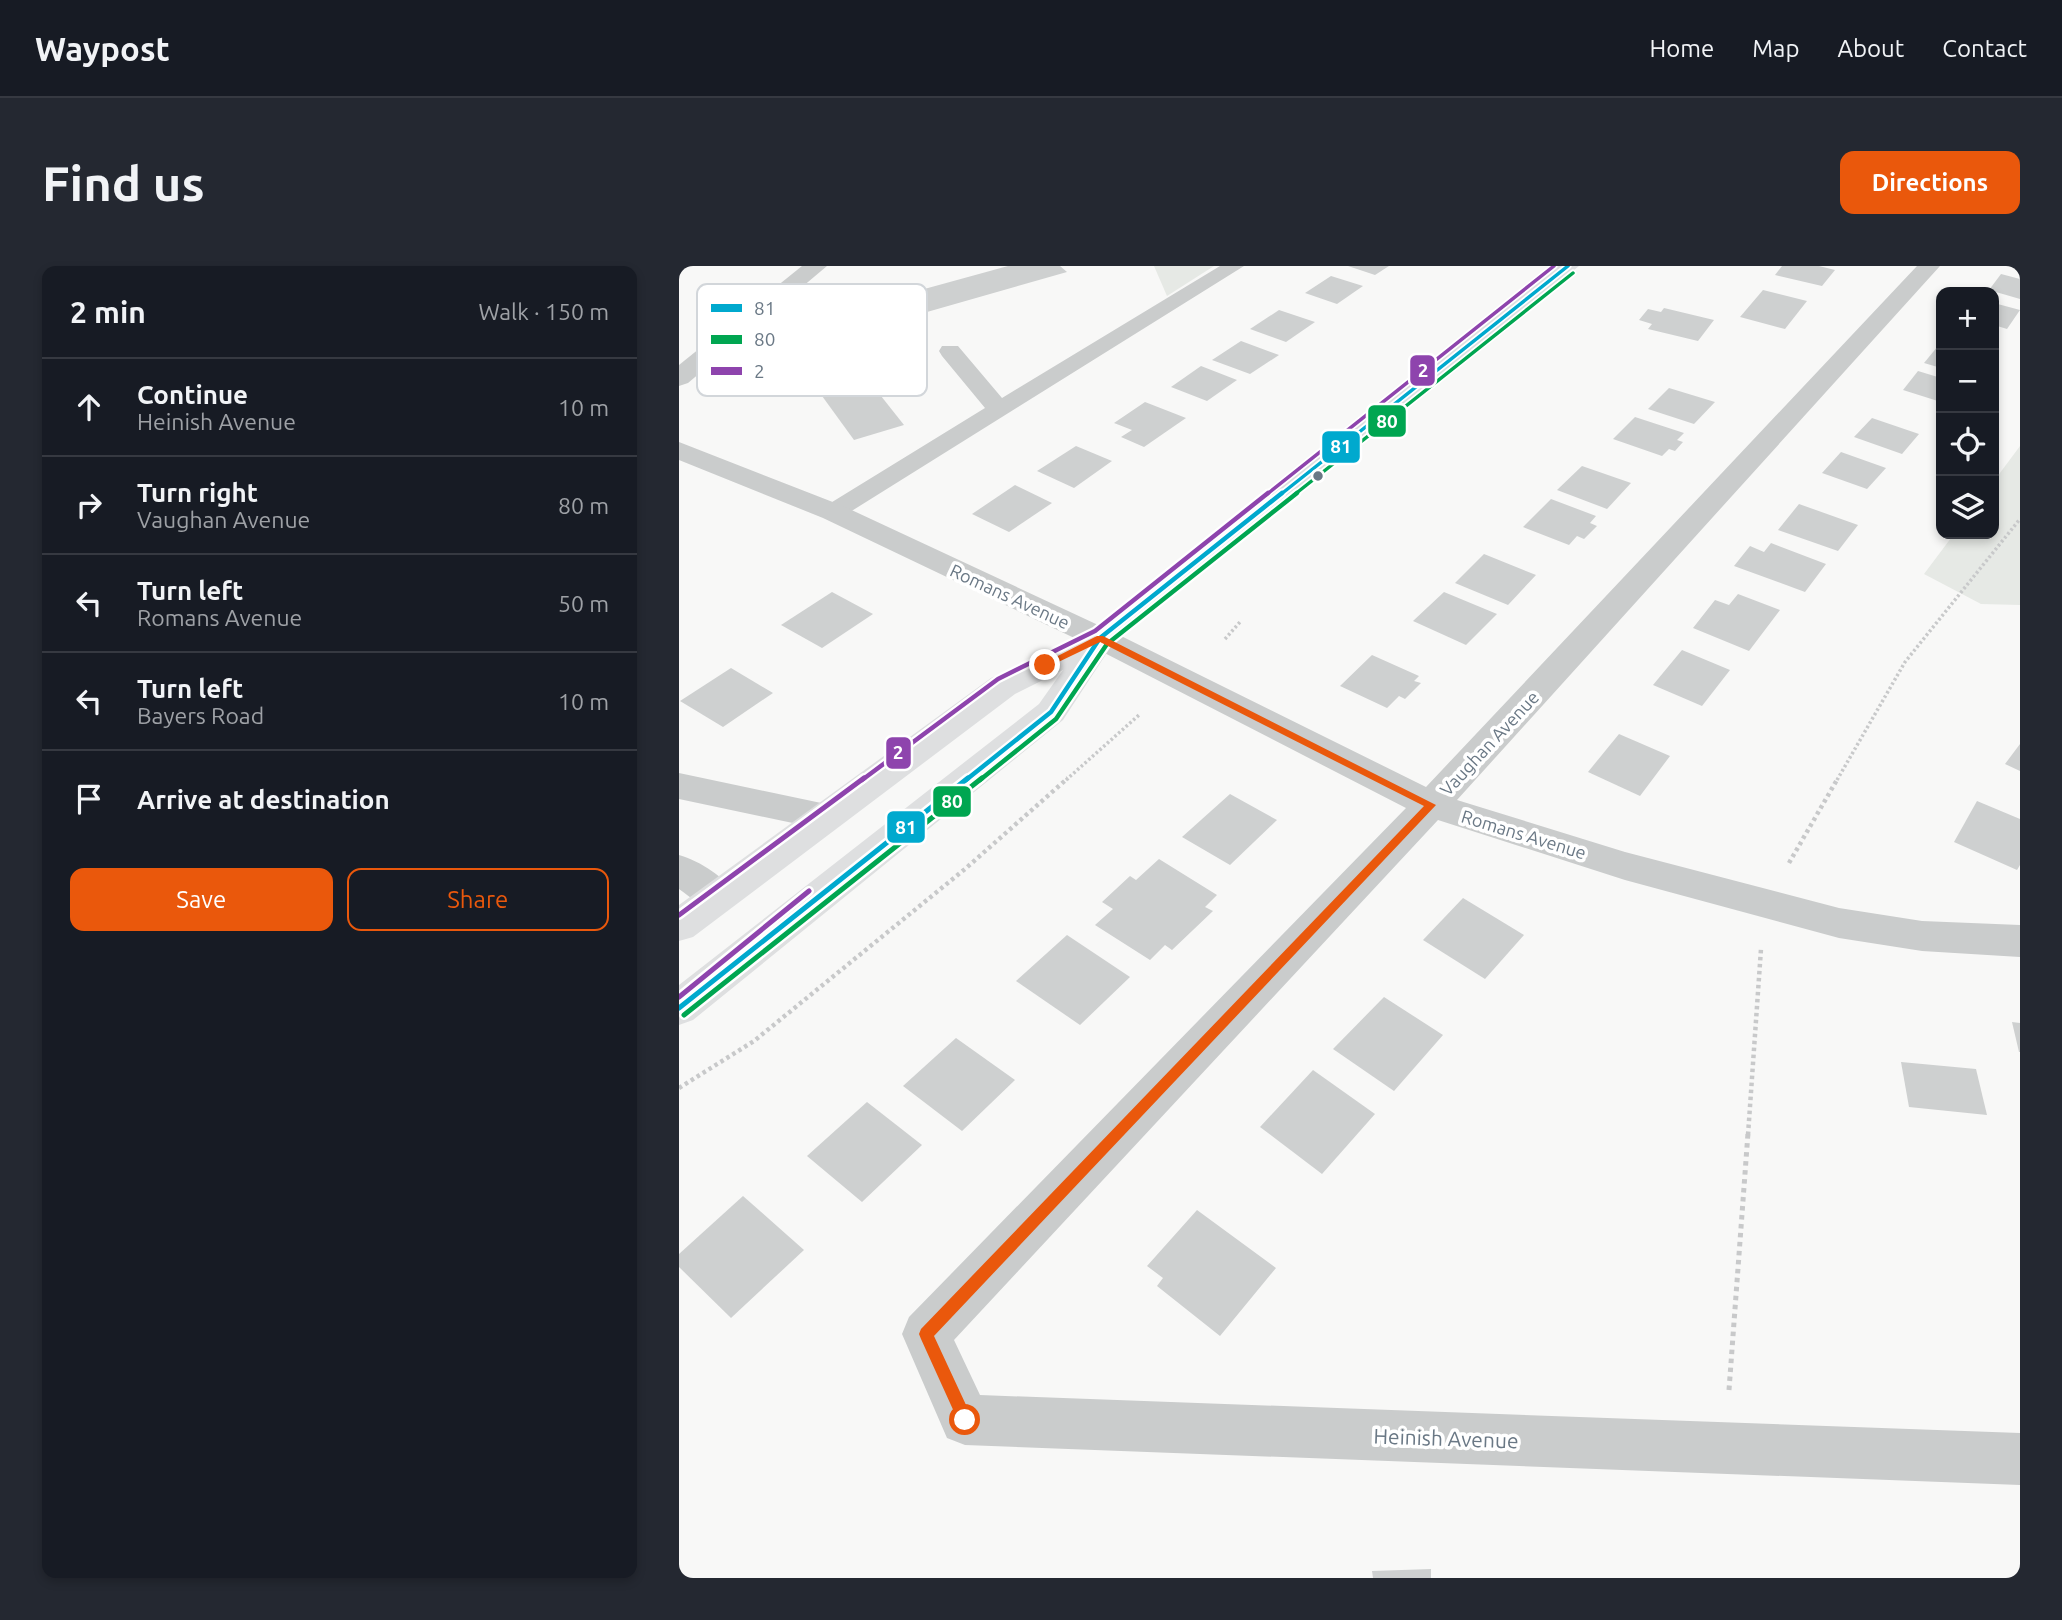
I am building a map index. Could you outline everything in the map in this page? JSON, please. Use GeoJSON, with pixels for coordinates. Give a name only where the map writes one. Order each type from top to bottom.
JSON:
{"type":"FeatureCollection","features":[{"type":"Feature","properties":{"kind":"main road"},"geometry":{"type":"LineString","coordinates":[[679,926],[1003,686],[1100,638],[1568,266]]}},
{"type":"Feature","properties":{"kind":"main road"},"geometry":{"type":"LineString","coordinates":[[679,1007],[1051,712],[1100,638]]}},
{"type":"Feature","properties":{"kind":"street"},"geometry":{"type":"LineString","coordinates":[[794,284],[816,266]]}},
{"type":"Feature","properties":{"kind":"street","name":"Vaughan Avenue"},"geometry":{"type":"LineString","coordinates":[[926,1334],[1431,805],[1929,266]]}},
{"type":"Feature","properties":{"kind":"street"},"geometry":{"type":"LineString","coordinates":[[679,378],[697,363]]}},
{"type":"Feature","properties":{"kind":"street","name":"Romans Avenue"},"geometry":{"type":"LineString","coordinates":[[679,450],[833,512],[1100,638],[1431,805],[1539,840],[1764,905],[1839,923],[1922,936],[2020,942]]}},
{"type":"Feature","properties":{"kind":"street"},"geometry":{"type":"LineString","coordinates":[[679,786],[826,817]]}},
{"type":"Feature","properties":{"kind":"street"},"geometry":{"type":"LineString","coordinates":[[679,869],[719,897]]}},
{"type":"Feature","properties":{"kind":"street","name":"Heinish Avenue"},"geometry":{"type":"LineString","coordinates":[[926,1334],[965,1420],[2020,1459]]}},
{"type":"Feature","properties":{"kind":"lane"},"geometry":{"type":"LineString","coordinates":[[833,512],[1234,266]]}},
{"type":"Feature","properties":{"kind":"lane"},"geometry":{"type":"LineString","coordinates":[[950,351],[999,410]]}},
{"type":"Feature","properties":{"kind":"path"},"geometry":{"type":"LineString","coordinates":[[1725,1448],[1764,905],[1905,662],[2020,519]]}},
{"type":"Feature","properties":{"kind":"path"},"geometry":{"type":"LineString","coordinates":[[1226,639],[1240,622]]}},
{"type":"Feature","properties":{"kind":"path"},"geometry":{"type":"LineString","coordinates":[[679,1088],[754,1041],[965,869],[1139,715]]}},
{"type":"Feature","properties":{"kind":"shaded area"},"geometry":{"type":"Polygon","coordinates":[[[1154,266],[1214,266],[1167,296],[1154,266]]]}},
{"type":"Feature","properties":{"kind":"shaded area"},"geometry":{"type":"Polygon","coordinates":[[[2020,446],[2020,605],[1981,604],[1924,574],[1950,539],[1999,539],[1999,474],[2020,446]]]}},
{"type":"Feature","properties":{"kind":"building"},"geometry":{"type":"Polygon","coordinates":[[[1008,266],[1060,266],[1067,272],[927,312],[927,288],[1008,266]]]}},
{"type":"Feature","properties":{"kind":"building"},"geometry":{"type":"Polygon","coordinates":[[[1348,266],[1389,266],[1375,275],[1348,266]]]}},
{"type":"Feature","properties":{"kind":"building"},"geometry":{"type":"Polygon","coordinates":[[[1782,266],[1819,266],[1835,270],[1822,286],[1775,275],[1782,266]]]}},
{"type":"Feature","properties":{"kind":"building"},"geometry":{"type":"Polygon","coordinates":[[[2001,274],[2020,279],[2020,299],[1999,293],[1999,287],[1991,287],[2001,274]]]}},
{"type":"Feature","properties":{"kind":"building"},"geometry":{"type":"Polygon","coordinates":[[[1331,276],[1363,286],[1337,304],[1305,293],[1331,276]]]}},
{"type":"Feature","properties":{"kind":"building"},"geometry":{"type":"Polygon","coordinates":[[[1763,290],[1807,301],[1785,329],[1740,317],[1763,290]]]}},
{"type":"Feature","properties":{"kind":"building"},"geometry":{"type":"Polygon","coordinates":[[[1999,304],[2020,310],[2007,329],[1999,327],[1999,304]]]}},
{"type":"Feature","properties":{"kind":"building"},"geometry":{"type":"Polygon","coordinates":[[[1664,308],[1714,320],[1698,341],[1648,329],[1652,324],[1639,320],[1648,309],[1661,312],[1664,308]]]}},
{"type":"Feature","properties":{"kind":"building"},"geometry":{"type":"Polygon","coordinates":[[[1279,310],[1315,322],[1286,342],[1250,329],[1279,310]]]}},
{"type":"Feature","properties":{"kind":"building"},"geometry":{"type":"Polygon","coordinates":[[[1241,341],[1279,355],[1250,374],[1212,360],[1241,341]]]}},
{"type":"Feature","properties":{"kind":"building"},"geometry":{"type":"Polygon","coordinates":[[[1936,348],[1936,367],[1924,363],[1936,348]]]}},
{"type":"Feature","properties":{"kind":"building"},"geometry":{"type":"Polygon","coordinates":[[[1201,366],[1237,380],[1207,401],[1171,387],[1201,366]]]}},
{"type":"Feature","properties":{"kind":"building"},"geometry":{"type":"Polygon","coordinates":[[[1918,371],[1936,376],[1936,400],[1903,390],[1918,371]]]}},
{"type":"Feature","properties":{"kind":"building"},"geometry":{"type":"Polygon","coordinates":[[[1669,388],[1715,402],[1694,424],[1648,409],[1669,388]]]}},
{"type":"Feature","properties":{"kind":"building"},"geometry":{"type":"Polygon","coordinates":[[[822,396],[881,396],[904,425],[854,440],[822,396]]]}},
{"type":"Feature","properties":{"kind":"building"},"geometry":{"type":"Polygon","coordinates":[[[1145,402],[1186,418],[1144,447],[1121,437],[1132,430],[1114,423],[1145,402]]]}},
{"type":"Feature","properties":{"kind":"building"},"geometry":{"type":"Polygon","coordinates":[[[1635,417],[1684,433],[1677,440],[1683,442],[1675,451],[1669,449],[1662,456],[1613,439],[1635,417]]]}},
{"type":"Feature","properties":{"kind":"building"},"geometry":{"type":"Polygon","coordinates":[[[1872,418],[1919,434],[1902,454],[1854,437],[1872,418]]]}},
{"type":"Feature","properties":{"kind":"building"},"geometry":{"type":"Polygon","coordinates":[[[1076,446],[1112,461],[1074,488],[1037,471],[1076,446]]]}},
{"type":"Feature","properties":{"kind":"building"},"geometry":{"type":"Polygon","coordinates":[[[1841,452],[1886,468],[1867,489],[1822,473],[1841,452]]]}},
{"type":"Feature","properties":{"kind":"building"},"geometry":{"type":"Polygon","coordinates":[[[1582,466],[1631,483],[1607,509],[1557,490],[1582,466]]]}},
{"type":"Feature","properties":{"kind":"building"},"geometry":{"type":"Polygon","coordinates":[[[1015,485],[1052,503],[1009,532],[972,514],[1015,485]]]}},
{"type":"Feature","properties":{"kind":"building"},"geometry":{"type":"Polygon","coordinates":[[[1551,499],[1596,516],[1590,523],[1597,526],[1584,539],[1577,536],[1569,545],[1523,527],[1551,499]]]}},
{"type":"Feature","properties":{"kind":"building"},"geometry":{"type":"Polygon","coordinates":[[[1799,504],[1858,525],[1838,551],[1778,530],[1799,504]]]}},
{"type":"Feature","properties":{"kind":"building"},"geometry":{"type":"Polygon","coordinates":[[[1771,543],[1826,564],[1805,592],[1734,566],[1750,546],[1764,552],[1771,543]]]}},
{"type":"Feature","properties":{"kind":"building"},"geometry":{"type":"Polygon","coordinates":[[[1484,554],[1536,575],[1508,605],[1455,583],[1484,554]]]}},
{"type":"Feature","properties":{"kind":"building"},"geometry":{"type":"Polygon","coordinates":[[[832,592],[873,614],[822,648],[781,625],[832,592]]]}},
{"type":"Feature","properties":{"kind":"building"},"geometry":{"type":"Polygon","coordinates":[[[1444,592],[1497,614],[1466,645],[1413,621],[1444,592]]]}},
{"type":"Feature","properties":{"kind":"building"},"geometry":{"type":"Polygon","coordinates":[[[1738,594],[1780,610],[1749,651],[1693,628],[1715,600],[1729,605],[1738,594]]]}},
{"type":"Feature","properties":{"kind":"building"},"geometry":{"type":"Polygon","coordinates":[[[1682,650],[1730,670],[1702,706],[1653,685],[1682,650]]]}},
{"type":"Feature","properties":{"kind":"building"},"geometry":{"type":"Polygon","coordinates":[[[1372,655],[1419,676],[1414,681],[1421,683],[1405,699],[1399,696],[1387,708],[1340,686],[1372,655]]]}},
{"type":"Feature","properties":{"kind":"building"},"geometry":{"type":"Polygon","coordinates":[[[731,668],[773,693],[723,727],[680,701],[731,668]]]}},
{"type":"Feature","properties":{"kind":"building"},"geometry":{"type":"Polygon","coordinates":[[[1619,734],[1670,756],[1640,796],[1588,772],[1619,734]]]}},
{"type":"Feature","properties":{"kind":"building"},"geometry":{"type":"Polygon","coordinates":[[[2020,744],[2020,771],[2005,764],[2020,744]]]}},
{"type":"Feature","properties":{"kind":"building"},"geometry":{"type":"Polygon","coordinates":[[[1230,794],[1277,820],[1230,865],[1182,837],[1230,794]]]}},
{"type":"Feature","properties":{"kind":"building"},"geometry":{"type":"Polygon","coordinates":[[[1977,801],[2020,819],[2020,865],[2017,870],[1954,842],[1977,801]]]}},
{"type":"Feature","properties":{"kind":"building"},"geometry":{"type":"Polygon","coordinates":[[[1159,859],[1217,895],[1205,907],[1213,911],[1172,950],[1165,945],[1150,960],[1095,925],[1113,909],[1102,902],[1130,876],[1136,880],[1159,859]]]}},
{"type":"Feature","properties":{"kind":"building"},"geometry":{"type":"Polygon","coordinates":[[[1463,898],[1524,935],[1485,979],[1423,940],[1463,898]]]}},
{"type":"Feature","properties":{"kind":"building"},"geometry":{"type":"Polygon","coordinates":[[[1067,935],[1130,977],[1080,1025],[1016,981],[1067,935]]]}},
{"type":"Feature","properties":{"kind":"building"},"geometry":{"type":"Polygon","coordinates":[[[1384,997],[1443,1035],[1394,1091],[1333,1049],[1384,997]]]}},
{"type":"Feature","properties":{"kind":"building"},"geometry":{"type":"Polygon","coordinates":[[[2012,1022],[2020,1023],[2020,1052],[2019,1052],[2012,1022]]]}},
{"type":"Feature","properties":{"kind":"building"},"geometry":{"type":"Polygon","coordinates":[[[956,1038],[1015,1080],[962,1131],[903,1086],[956,1038]]]}},
{"type":"Feature","properties":{"kind":"building"},"geometry":{"type":"Polygon","coordinates":[[[1901,1062],[1976,1069],[1987,1115],[1909,1107],[1901,1062]]]}},
{"type":"Feature","properties":{"kind":"building"},"geometry":{"type":"Polygon","coordinates":[[[1313,1070],[1375,1114],[1322,1174],[1260,1127],[1313,1070]]]}},
{"type":"Feature","properties":{"kind":"building"},"geometry":{"type":"Polygon","coordinates":[[[867,1102],[922,1145],[862,1202],[807,1156],[867,1102]]]}},
{"type":"Feature","properties":{"kind":"building"},"geometry":{"type":"Polygon","coordinates":[[[743,1196],[804,1250],[731,1318],[679,1267],[679,1254],[743,1196]]]}},
{"type":"Feature","properties":{"kind":"building"},"geometry":{"type":"Polygon","coordinates":[[[1197,1210],[1276,1268],[1220,1336],[1157,1286],[1163,1278],[1147,1266],[1197,1210]]]}},
{"type":"Feature","properties":{"kind":"building"},"geometry":{"type":"Polygon","coordinates":[[[1431,1569],[1431,1578],[1373,1578],[1372,1571],[1431,1569]]]}},
{"type":"Feature","properties":{"kind":"transit line","name":"2"},"geometry":{"type":"LineString","coordinates":[[679,915],[998,679],[1095,631],[1554,266]]}},
{"type":"Feature","properties":{"kind":"transit line","name":"81"},"geometry":{"type":"LineString","coordinates":[[679,1008],[1051,712],[1100,638],[1568,266]]}},
{"type":"Feature","properties":{"kind":"transit line","name":"80"},"geometry":{"type":"LineString","coordinates":[[684,1015],[1056,719],[1107,644],[1573,273]]}},
{"type":"Feature","properties":{"kind":"transit line","name":"2"},"geometry":{"type":"LineString","coordinates":[[679,997],[809,891]]}},
{"type":"Feature","properties":{"kind":"route"},"geometry":{"type":"LineString","coordinates":[[965,1420],[926,1334],[1431,805],[1100,638],[1045,665]]}}]}
